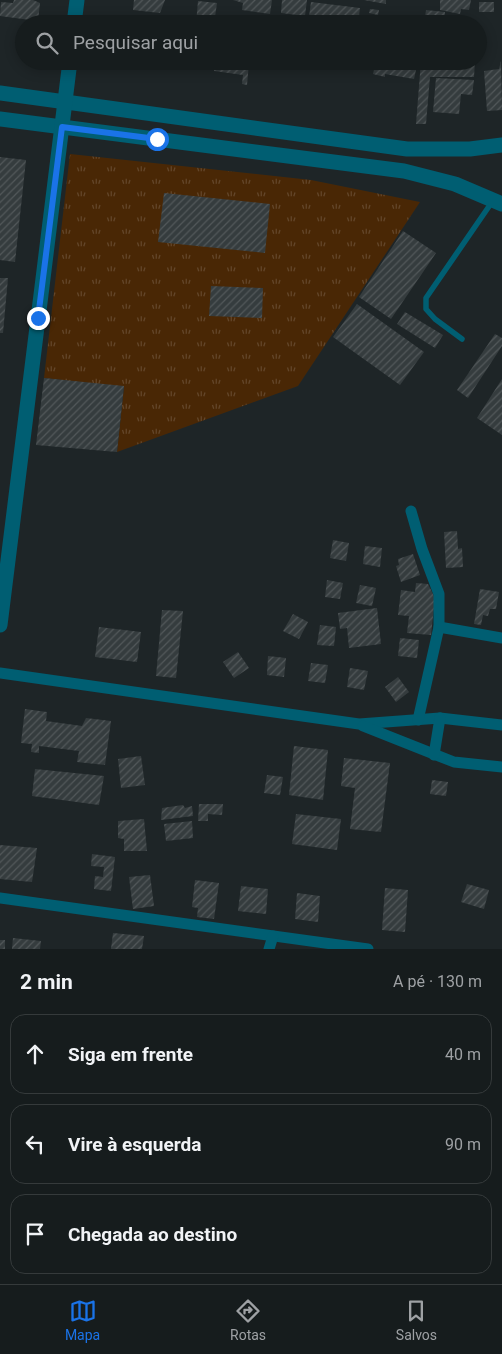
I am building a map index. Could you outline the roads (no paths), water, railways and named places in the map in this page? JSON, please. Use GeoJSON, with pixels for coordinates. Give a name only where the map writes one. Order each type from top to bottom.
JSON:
{"type":"FeatureCollection","features":[{"type":"Feature","properties":{"kind":"street"},"geometry":{"type":"LineString","coordinates":[[75,15],[77,0]]}},
{"type":"Feature","properties":{"kind":"street"},"geometry":{"type":"LineString","coordinates":[[0,625],[69,70]]}},
{"type":"Feature","properties":{"kind":"street"},"geometry":{"type":"LineString","coordinates":[[0,93],[407,149],[470,150],[502,145]]}},
{"type":"Feature","properties":{"kind":"street"},"geometry":{"type":"LineString","coordinates":[[0,119],[404,171],[455,184],[498,202]]}},
{"type":"Feature","properties":{"kind":"street"},"geometry":{"type":"LineString","coordinates":[[404,171],[407,149]]}},
{"type":"Feature","properties":{"kind":"street"},"geometry":{"type":"LineString","coordinates":[[411,510],[422,549],[439,594],[439,626],[418,720]]}},
{"type":"Feature","properties":{"kind":"street"},"geometry":{"type":"LineString","coordinates":[[439,626],[502,638]]}},
{"type":"Feature","properties":{"kind":"street"},"geometry":{"type":"LineString","coordinates":[[0,673],[359,724],[440,718],[502,725]]}},
{"type":"Feature","properties":{"kind":"street"},"geometry":{"type":"LineString","coordinates":[[434,755],[440,718]]}},
{"type":"Feature","properties":{"kind":"street"},"geometry":{"type":"LineString","coordinates":[[359,724],[454,762],[502,767]]}},
{"type":"Feature","properties":{"kind":"street"},"geometry":{"type":"LineString","coordinates":[[0,898],[274,936],[312,945],[368,949]]}},
{"type":"Feature","properties":{"kind":"street"},"geometry":{"type":"LineString","coordinates":[[269,949],[274,936]]}},
{"type":"Feature","properties":{"kind":"lane"},"geometry":{"type":"LineString","coordinates":[[462,339],[435,319],[426,309],[426,298],[498,202]]}}]}
